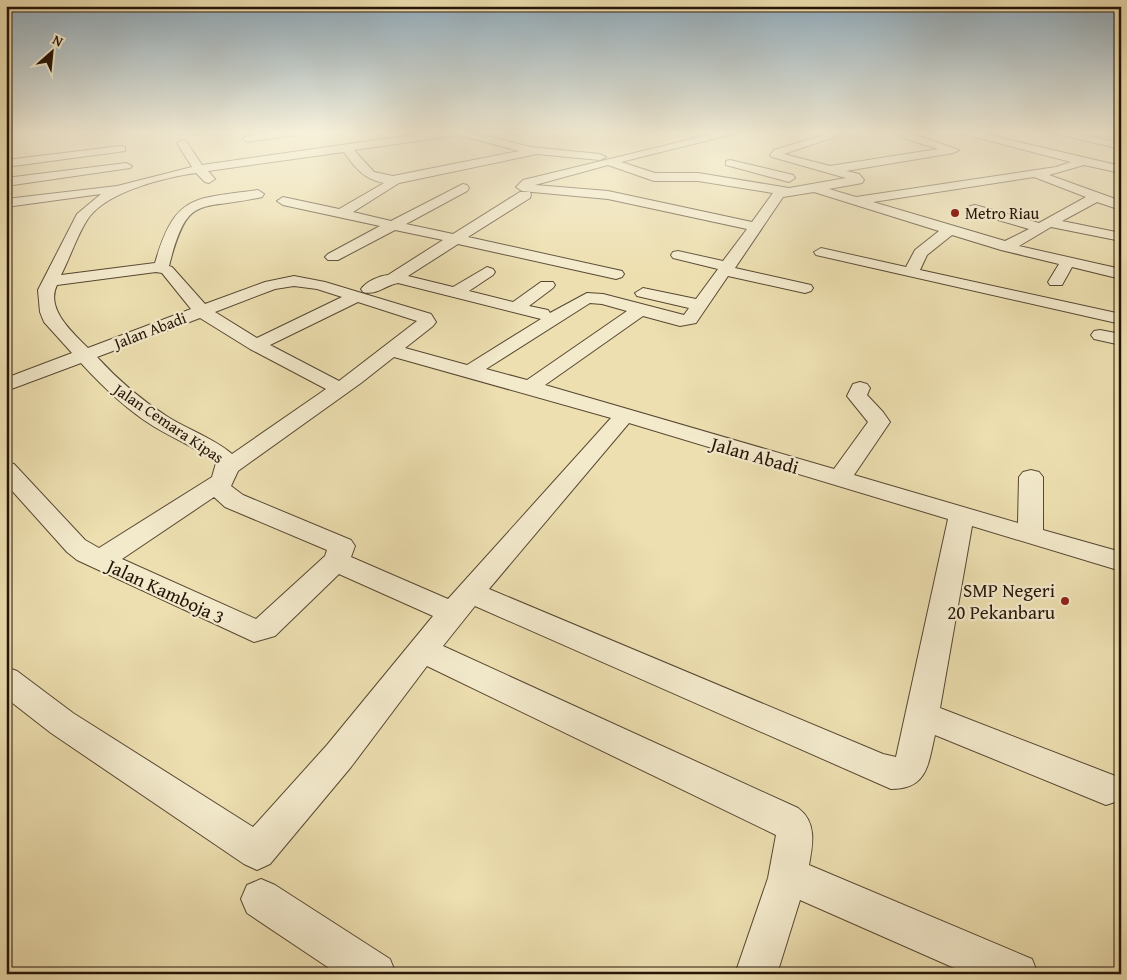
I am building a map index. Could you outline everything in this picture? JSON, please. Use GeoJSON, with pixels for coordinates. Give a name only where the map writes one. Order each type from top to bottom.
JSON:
{"type":"FeatureCollection","features":[{"type":"Feature","properties":{"kind":"street"},"geometry":{"type":"LineString","coordinates":[[6,182],[38,178]]}},
{"type":"Feature","properties":{"kind":"street"},"geometry":{"type":"LineString","coordinates":[[6,203],[128,186],[127,178]]}},
{"type":"Feature","properties":{"kind":"street","name":"Jalan Cemara Kipas"},"geometry":{"type":"LineString","coordinates":[[163,178],[128,186],[87,210],[46,290],[49,312],[53,322],[83,355],[129,400],[160,421],[215,451],[227,461],[227,483]]}},
{"type":"Feature","properties":{"kind":"street"},"geometry":{"type":"LineString","coordinates":[[208,178],[212,182]]}},
{"type":"Feature","properties":{"kind":"street"},"geometry":{"type":"LineString","coordinates":[[375,178],[379,180],[395,180],[406,178]]}},
{"type":"Feature","properties":{"kind":"street"},"geometry":{"type":"LineString","coordinates":[[547,178],[527,183],[522,187],[608,195],[757,227]]}},
{"type":"Feature","properties":{"kind":"street"},"geometry":{"type":"LineString","coordinates":[[673,178],[705,178],[788,192]]}},
{"type":"Feature","properties":{"kind":"street"},"geometry":{"type":"LineString","coordinates":[[783,178],[949,230],[1121,274]]}},
{"type":"Feature","properties":{"kind":"street"},"geometry":{"type":"LineString","coordinates":[[470,371],[587,298],[701,305],[777,196],[788,192],[818,188],[858,179],[854,178]]}},
{"type":"Feature","properties":{"kind":"street"},"geometry":{"type":"LineString","coordinates":[[854,201],[1009,178]]}},
{"type":"Feature","properties":{"kind":"street"},"geometry":{"type":"LineString","coordinates":[[1044,178],[1121,206]]}},
{"type":"Feature","properties":{"kind":"street"},"geometry":{"type":"LineString","coordinates":[[346,205],[379,180]]}},
{"type":"Feature","properties":{"kind":"street"},"geometry":{"type":"LineString","coordinates":[[346,205],[376,194],[395,180]]}},
{"type":"Feature","properties":{"kind":"street"},"geometry":{"type":"LineString","coordinates":[[333,258],[463,188]]}},
{"type":"Feature","properties":{"kind":"street"},"geometry":{"type":"LineString","coordinates":[[162,267],[177,220],[183,212],[203,203],[258,194]]}},
{"type":"Feature","properties":{"kind":"street"},"geometry":{"type":"LineString","coordinates":[[256,344],[362,293],[384,280],[394,278],[526,195]]}},
{"type":"Feature","properties":{"kind":"street"},"geometry":{"type":"LineString","coordinates":[[1006,246],[1096,197]]}},
{"type":"Feature","properties":{"kind":"street"},"geometry":{"type":"LineString","coordinates":[[283,201],[346,205],[393,225],[616,274]]}},
{"type":"Feature","properties":{"kind":"street"},"geometry":{"type":"LineString","coordinates":[[975,209],[1046,225],[1121,237]]}},
{"type":"Feature","properties":{"kind":"street"},"geometry":{"type":"LineString","coordinates":[[911,273],[920,253],[949,230]]}},
{"type":"Feature","properties":{"kind":"street"},"geometry":{"type":"LineString","coordinates":[[821,252],[1121,319]]}},
{"type":"Feature","properties":{"kind":"street"},"geometry":{"type":"LineString","coordinates":[[678,255],[805,288]]}},
{"type":"Feature","properties":{"kind":"street"},"geometry":{"type":"LineString","coordinates":[[1056,282],[1068,261]]}},
{"type":"Feature","properties":{"kind":"street"},"geometry":{"type":"LineString","coordinates":[[51,281],[162,267],[167,270],[202,310],[271,285],[294,281],[362,293],[425,318],[427,322],[341,388],[227,483],[101,560]]}},
{"type":"Feature","properties":{"kind":"street"},"geometry":{"type":"LineString","coordinates":[[456,292],[487,272]]}},
{"type":"Feature","properties":{"kind":"street"},"geometry":{"type":"LineString","coordinates":[[394,278],[542,314]]}},
{"type":"Feature","properties":{"kind":"street"},"geometry":{"type":"LineString","coordinates":[[516,307],[547,285]]}},
{"type":"Feature","properties":{"kind":"street"},"geometry":{"type":"LineString","coordinates":[[530,386],[642,301]]}},
{"type":"Feature","properties":{"kind":"street","name":"Jalan Abadi"},"geometry":{"type":"LineString","coordinates":[[6,385],[202,310],[256,344],[327,383],[341,388]]}},
{"type":"Feature","properties":{"kind":"street"},"geometry":{"type":"LineString","coordinates":[[1100,335],[1121,340]]}},
{"type":"Feature","properties":{"kind":"street","name":"Jalan Abadi"},"geometry":{"type":"LineString","coordinates":[[390,350],[530,386],[624,416],[1121,562]]}},
{"type":"Feature","properties":{"kind":"street"},"geometry":{"type":"LineString","coordinates":[[839,479],[879,422],[876,416],[856,396],[860,388]]}},
{"type":"Feature","properties":{"kind":"street"},"geometry":{"type":"LineString","coordinates":[[6,680],[62,723],[257,851],[339,756],[461,603],[624,416]]}},
{"type":"Feature","properties":{"kind":"street","name":"Jalan Kamboja 3"},"geometry":{"type":"LineString","coordinates":[[6,468],[76,546],[101,560],[254,631],[259,631],[268,625],[336,561]]}},
{"type":"Feature","properties":{"kind":"street"},"geometry":{"type":"LineString","coordinates":[[1030,535],[1031,476]]}},
{"type":"Feature","properties":{"kind":"street"},"geometry":{"type":"LineString","coordinates":[[227,483],[342,546],[336,561],[461,603],[891,773],[902,773],[911,766],[923,716],[962,516]]}},
{"type":"Feature","properties":{"kind":"street"},"geometry":{"type":"LineString","coordinates":[[422,650],[785,820],[794,826],[795,834],[787,875],[756,974]]}},
{"type":"Feature","properties":{"kind":"street"},"geometry":{"type":"LineString","coordinates":[[923,716],[1106,789]]}},
{"type":"Feature","properties":{"kind":"street"},"geometry":{"type":"LineString","coordinates":[[787,875],[1017,974]]}},
{"type":"Feature","properties":{"kind":"street"},"geometry":{"type":"LineString","coordinates":[[261,899],[375,974]]}},
{"type":"Feature","properties":{"kind":"place","name":"Metro Riau"},"geometry":{"type":"Point","coordinates":[955,213]}},
{"type":"Feature","properties":{"kind":"place","name":"SMP Negeri 20 Pekanbaru"},"geometry":{"type":"Point","coordinates":[1065,601]}}]}
